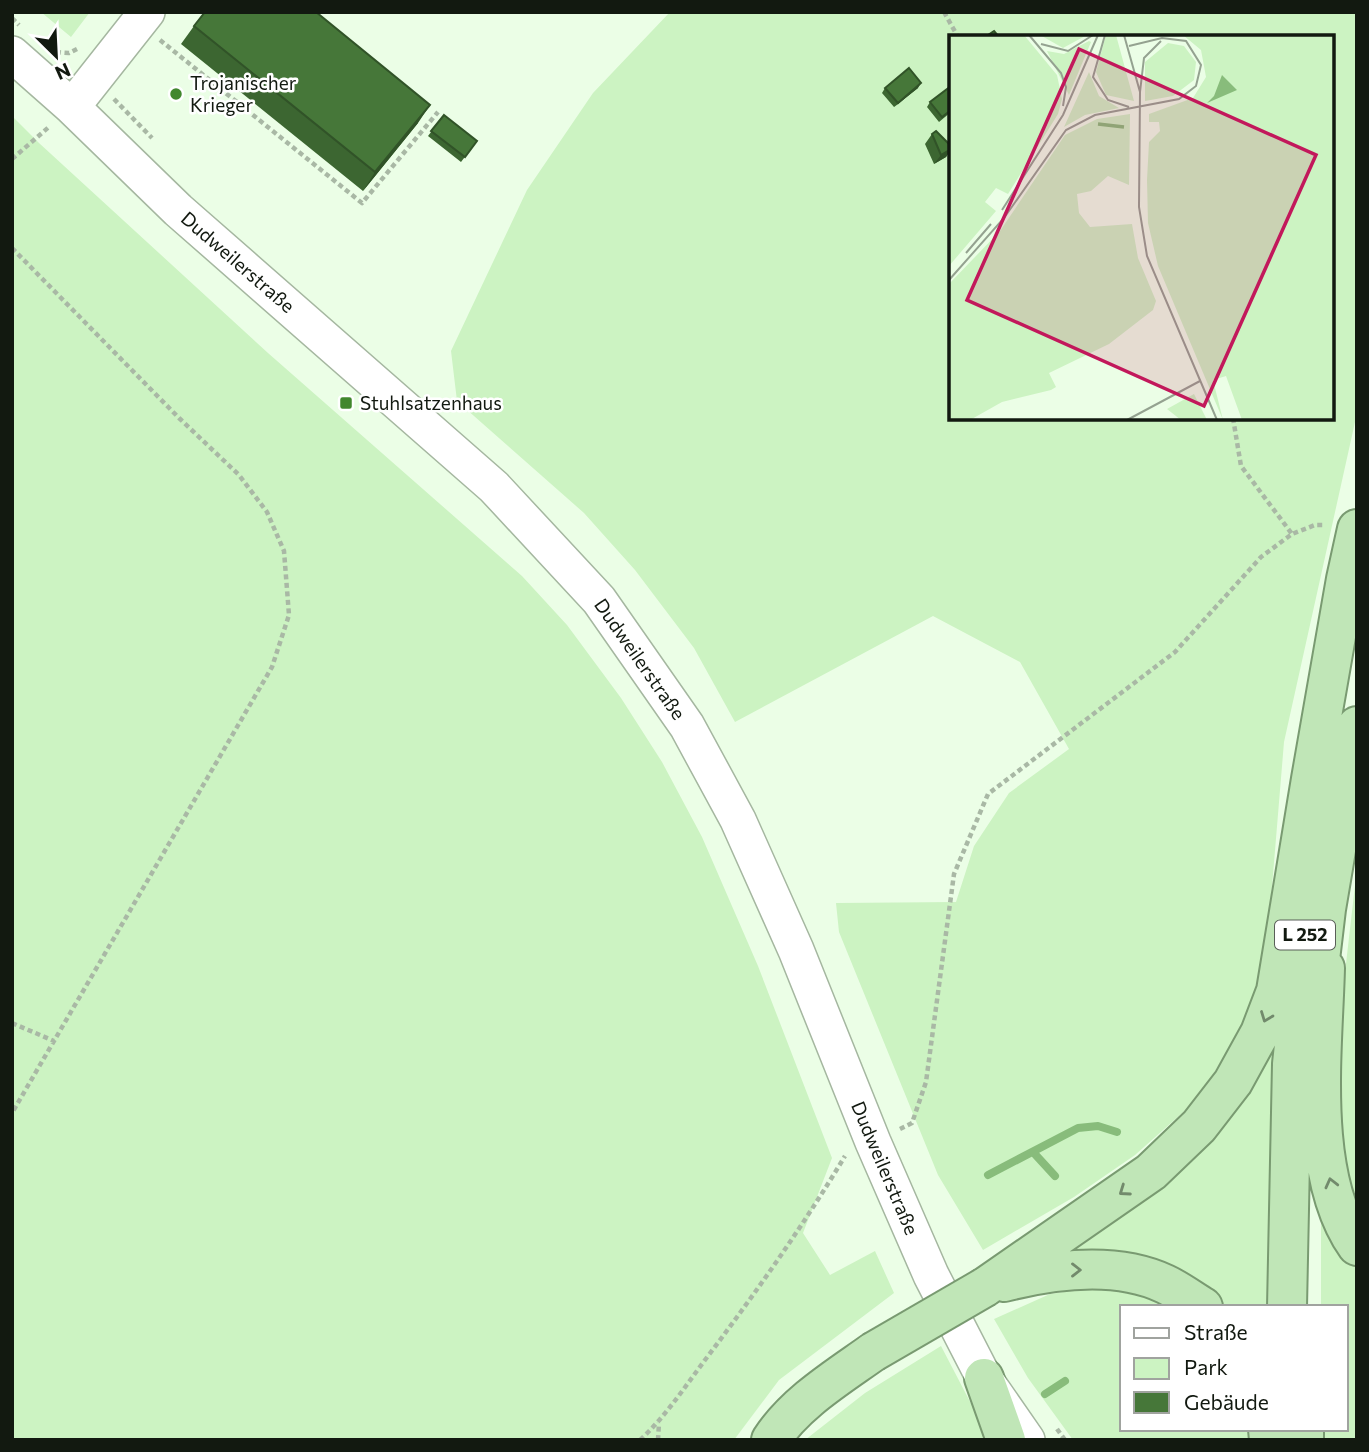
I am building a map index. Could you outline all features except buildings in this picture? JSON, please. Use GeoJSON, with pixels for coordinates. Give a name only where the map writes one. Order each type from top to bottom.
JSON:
{"type":"FeatureCollection","features":[{"type":"Feature","properties":{"kind":"highway","name":"L 252"},"geometry":{"type":"LineString","coordinates":[[1287,1305],[1292,1063],[1343,596],[1342,527]]}},
{"type":"Feature","properties":{"kind":"highway"},"geometry":{"type":"LineString","coordinates":[[771,1440],[779,1428],[825,1387],[873,1352],[985,1287],[1150,1172],[1199,1126],[1233,1082],[1260,1034],[1276,992],[1343,596]]}},
{"type":"Feature","properties":{"kind":"highway","name":"L 252"},"geometry":{"type":"LineString","coordinates":[[1301,1305],[1304,1102],[1326,909],[1357,726]]}},
{"type":"Feature","properties":{"kind":"highway"},"geometry":{"type":"LineString","coordinates":[[1326,909],[1322,1108],[1325,1147],[1329,1180],[1340,1215],[1357,1246]]}},
{"type":"Feature","properties":{"kind":"highway"},"geometry":{"type":"LineString","coordinates":[[985,1287],[1030,1275],[1065,1270],[1123,1271],[1165,1284],[1200,1305]]}},
{"type":"Feature","properties":{"kind":"highway"},"geometry":{"type":"LineString","coordinates":[[984,1378],[1006,1440]]}},
{"type":"Feature","properties":{"kind":"street"},"geometry":{"type":"LineString","coordinates":[[72,107],[147,12]]}},
{"type":"Feature","properties":{"kind":"street","name":"Dudweilerstraße"},"geometry":{"type":"LineString","coordinates":[[12,54],[72,107],[178,210],[494,487],[598,600],[687,726],[738,820],[796,950],[873,1142],[931,1275],[984,1378],[1039,1431]]}},
{"type":"Feature","properties":{"kind":"path"},"geometry":{"type":"LineString","coordinates":[[944,12],[957,35]]}},
{"type":"Feature","properties":{"kind":"path"},"geometry":{"type":"LineString","coordinates":[[172,49],[362,203],[438,112]]}},
{"type":"Feature","properties":{"kind":"path"},"geometry":{"type":"LineString","coordinates":[[12,159],[72,107]]}},
{"type":"Feature","properties":{"kind":"path"},"geometry":{"type":"LineString","coordinates":[[132,117],[159,146]]}},
{"type":"Feature","properties":{"kind":"path"},"geometry":{"type":"LineString","coordinates":[[12,248],[178,418],[239,475],[267,512],[284,551],[289,615],[272,667],[12,1113]]}},
{"type":"Feature","properties":{"kind":"path"},"geometry":{"type":"LineString","coordinates":[[1233,420],[1241,466],[1292,534]]}},
{"type":"Feature","properties":{"kind":"path"},"geometry":{"type":"LineString","coordinates":[[640,1440],[659,1422],[790,1246],[846,1154],[912,1123],[926,1082],[940,962],[954,874],[988,794],[1175,652],[1261,557],[1292,534],[1315,525],[1342,527]]}},
{"type":"Feature","properties":{"kind":"path"},"geometry":{"type":"LineString","coordinates":[[12,1023],[54,1041]]}},
{"type":"Feature","properties":{"kind":"path"},"geometry":{"type":"LineString","coordinates":[[658,1440],[659,1422]]}},
{"type":"Feature","properties":{"kind":"path"},"geometry":{"type":"LineString","coordinates":[[1039,1431],[1065,1440]]}},
{"type":"Feature","properties":{"kind":"green space"},"geometry":{"type":"Polygon","coordinates":[[[41,12],[90,12],[71,37],[41,12]]]}},
{"type":"Feature","properties":{"kind":"green space"},"geometry":{"type":"Polygon","coordinates":[[[670,12],[1357,12],[1357,413],[1284,742],[1266,959],[1253,1009],[1198,1099],[1135,1155],[1074,1197],[983,1250],[938,1175],[839,932],[836,903],[956,902],[974,846],[1009,793],[1069,749],[1020,662],[933,616],[735,722],[694,648],[635,570],[584,513],[457,401],[451,351],[527,190],[593,93],[670,12]]]}},
{"type":"Feature","properties":{"kind":"green space"},"geometry":{"type":"Polygon","coordinates":[[[12,116],[268,353],[522,576],[567,625],[621,698],[662,762],[702,837],[758,966],[832,1158],[803,1233],[830,1275],[875,1251],[894,1293],[779,1380],[734,1440],[12,1440],[12,116]]]}},
{"type":"Feature","properties":{"kind":"green space"},"geometry":{"type":"Polygon","coordinates":[[[1357,868],[1357,1197],[1345,1175],[1331,1094],[1357,868]]]}},
{"type":"Feature","properties":{"kind":"green space"},"geometry":{"type":"Polygon","coordinates":[[[1274,1043],[1280,1044],[1275,1305],[1213,1305],[1055,1258],[1274,1043]]]}},
{"type":"Feature","properties":{"kind":"green space"},"geometry":{"type":"Polygon","coordinates":[[[1321,1209],[1357,1269],[1357,1440],[1324,1440],[1324,1431],[1348,1431],[1348,1305],[1321,1305],[1321,1209]]]}},
{"type":"Feature","properties":{"kind":"green space"},"geometry":{"type":"Polygon","coordinates":[[[1105,1286],[1144,1291],[1170,1305],[1120,1305],[1120,1431],[1255,1431],[1257,1440],[1073,1440],[1028,1378],[994,1319],[1050,1294],[1105,1286]]]}},
{"type":"Feature","properties":{"kind":"green space"},"geometry":{"type":"Polygon","coordinates":[[[941,1346],[990,1440],[805,1440],[865,1393],[941,1346]]]}},
{"type":"Feature","properties":{"kind":"waterway"},"geometry":{"type":"LineString","coordinates":[[988,1175],[1078,1128],[1098,1126],[1117,1132]]}},
{"type":"Feature","properties":{"kind":"waterway"},"geometry":{"type":"LineString","coordinates":[[1033,1152],[1055,1176]]}},
{"type":"Feature","properties":{"kind":"waterway"},"geometry":{"type":"LineString","coordinates":[[1045,1394],[1065,1381]]}},
{"type":"Feature","properties":{"kind":"place","name":"Trojanischer Krieger"},"geometry":{"type":"Point","coordinates":[176,94]}},
{"type":"Feature","properties":{"kind":"place","name":"Stuhlsatzenhaus"},"geometry":{"type":"Point","coordinates":[346,403]}}]}
